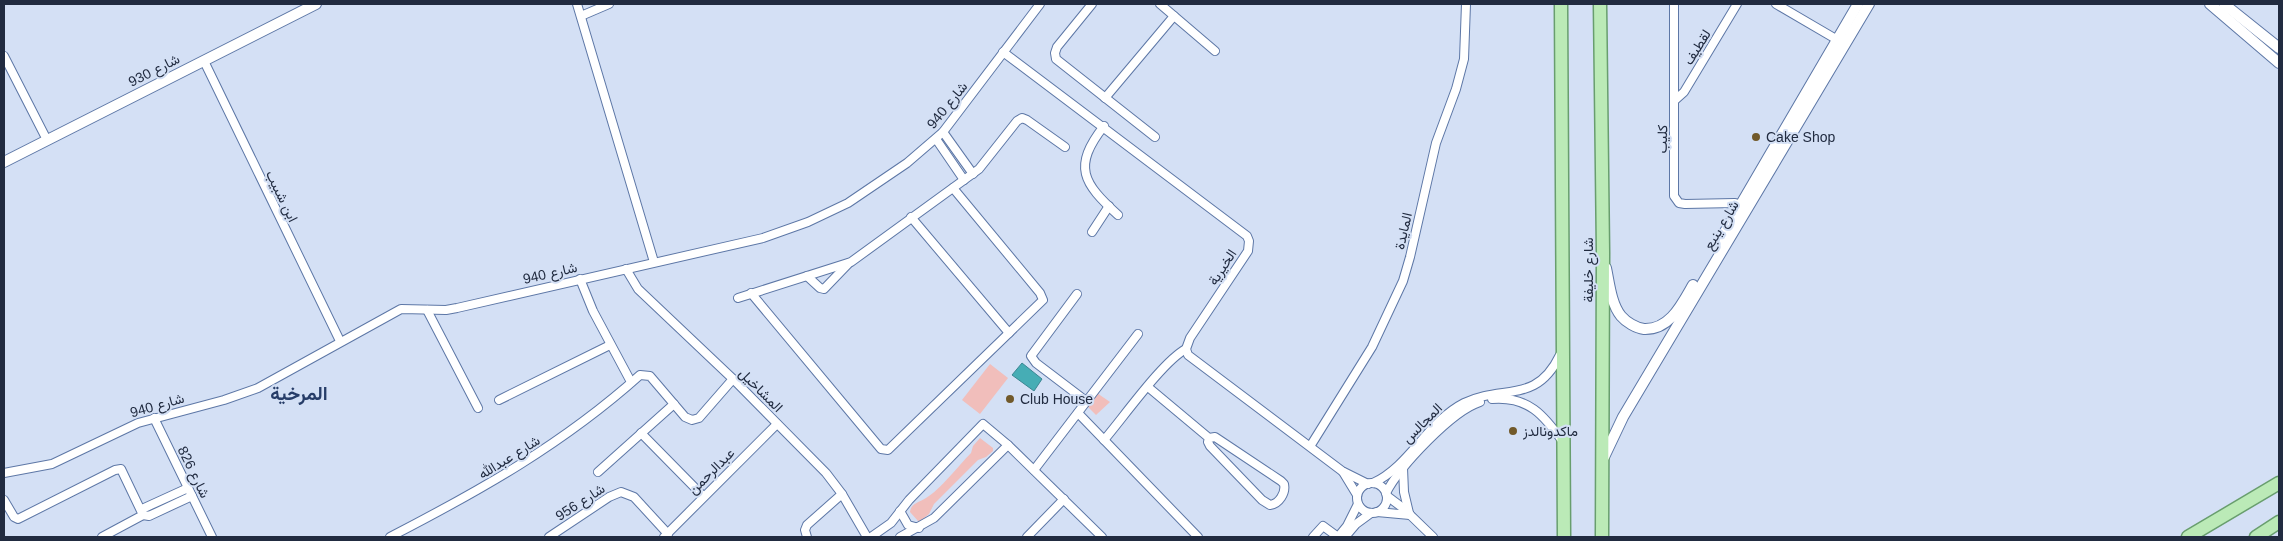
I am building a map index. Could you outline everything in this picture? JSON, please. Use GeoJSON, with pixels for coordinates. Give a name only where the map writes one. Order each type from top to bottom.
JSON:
{"type":"FeatureCollection","features":[{"type":"Feature","properties":{"kind":"main road","name":"شارع خليفة"},"geometry":{"type":"LineString","coordinates":[[1561,4],[1564,537]]}},
{"type":"Feature","properties":{"kind":"main road","name":"شارع خليفة"},"geometry":{"type":"LineString","coordinates":[[1600,4],[1603,253],[1602,537]]}},
{"type":"Feature","properties":{"kind":"main road"},"geometry":{"type":"LineString","coordinates":[[2188,537],[2279,483]]}},
{"type":"Feature","properties":{"kind":"main road"},"geometry":{"type":"LineString","coordinates":[[1564,518],[1570,537]]}},
{"type":"Feature","properties":{"kind":"main road"},"geometry":{"type":"LineString","coordinates":[[2256,537],[2279,522]]}},
{"type":"Feature","properties":{"kind":"street","name":"شارع 930"},"geometry":{"type":"LineString","coordinates":[[4,162],[316,4]]}},
{"type":"Feature","properties":{"kind":"street"},"geometry":{"type":"LineString","coordinates":[[577,4],[654,262]]}},
{"type":"Feature","properties":{"kind":"street"},"geometry":{"type":"LineString","coordinates":[[581,16],[609,4]]}},
{"type":"Feature","properties":{"kind":"street","name":"شارع 940"},"geometry":{"type":"LineString","coordinates":[[4,473],[52,464],[122,430],[154,418],[224,400],[258,388],[401,309],[457,308],[754,240],[808,222],[848,203],[907,163],[936,139],[1040,4]]}},
{"type":"Feature","properties":{"kind":"street"},"geometry":{"type":"LineString","coordinates":[[1092,4],[1057,47],[1055,56],[1060,65],[1156,137]]}},
{"type":"Feature","properties":{"kind":"street"},"geometry":{"type":"LineString","coordinates":[[1160,4],[1214,51]]}},
{"type":"Feature","properties":{"kind":"street","name":"المايدة"},"geometry":{"type":"LineString","coordinates":[[1311,445],[1372,347],[1403,281],[1436,143],[1456,89],[1464,59],[1466,4]]}},
{"type":"Feature","properties":{"kind":"street","name":"كليب"},"geometry":{"type":"LineString","coordinates":[[1674,4],[1674,191],[1676,200],[1684,204],[1744,206]]}},
{"type":"Feature","properties":{"kind":"street","name":"لقطيف"},"geometry":{"type":"LineString","coordinates":[[1675,100],[1684,92],[1737,4]]}},
{"type":"Feature","properties":{"kind":"street"},"geometry":{"type":"LineString","coordinates":[[1776,4],[1841,42]]}},
{"type":"Feature","properties":{"kind":"street","name":"شارع ينبع"},"geometry":{"type":"LineString","coordinates":[[1841,42],[1858,4]]}},
{"type":"Feature","properties":{"kind":"street","name":"شارع ينبع"},"geometry":{"type":"LineString","coordinates":[[1602,463],[1623,417],[1698,285],[1841,42],[1868,4]]}},
{"type":"Feature","properties":{"kind":"street"},"geometry":{"type":"LineString","coordinates":[[2210,4],[2279,63]]}},
{"type":"Feature","properties":{"kind":"street"},"geometry":{"type":"LineString","coordinates":[[2224,4],[2279,48]]}},
{"type":"Feature","properties":{"kind":"street"},"geometry":{"type":"LineString","coordinates":[[1105,98],[1174,16]]}},
{"type":"Feature","properties":{"kind":"street","name":"الخيرية"},"geometry":{"type":"LineString","coordinates":[[1004,52],[1244,232],[1249,241],[1248,251],[1190,338],[1186,349]]}},
{"type":"Feature","properties":{"kind":"street"},"geometry":{"type":"LineString","coordinates":[[4,56],[47,140]]}},
{"type":"Feature","properties":{"kind":"street","name":"ابن شبيب"},"geometry":{"type":"LineString","coordinates":[[204,61],[340,341]]}},
{"type":"Feature","properties":{"kind":"street"},"geometry":{"type":"LineString","coordinates":[[807,276],[820,288],[824,289],[850,262],[973,174],[986,162],[1012,126],[1022,118],[1065,147]]}},
{"type":"Feature","properties":{"kind":"street"},"geometry":{"type":"LineString","coordinates":[[1104,126],[1086,152],[1088,181],[1096,194],[1118,215]]}},
{"type":"Feature","properties":{"kind":"street"},"geometry":{"type":"LineString","coordinates":[[943,132],[973,174]]}},
{"type":"Feature","properties":{"kind":"street"},"geometry":{"type":"LineString","coordinates":[[936,139],[964,180]]}},
{"type":"Feature","properties":{"kind":"street"},"geometry":{"type":"LineString","coordinates":[[751,293],[884,451],[892,448],[1041,303],[1042,297],[953,188]]}},
{"type":"Feature","properties":{"kind":"street"},"geometry":{"type":"LineString","coordinates":[[1092,232],[1109,206]]}},
{"type":"Feature","properties":{"kind":"street"},"geometry":{"type":"LineString","coordinates":[[911,217],[1008,334]]}},
{"type":"Feature","properties":{"kind":"street","name":"شارع ينبع"},"geometry":{"type":"LineString","coordinates":[[1603,253],[1614,302],[1620,316],[1639,328],[1651,329],[1670,320],[1698,285]]}},
{"type":"Feature","properties":{"kind":"street"},"geometry":{"type":"LineString","coordinates":[[738,298],[850,262]]}},
{"type":"Feature","properties":{"kind":"street","name":"المشاخيل"},"geometry":{"type":"LineString","coordinates":[[626,269],[638,289],[733,379],[826,473],[842,494],[867,537]]}},
{"type":"Feature","properties":{"kind":"street"},"geometry":{"type":"LineString","coordinates":[[580,279],[610,345],[632,382],[640,375],[650,376],[685,417],[696,419],[733,379]]}},
{"type":"Feature","properties":{"kind":"street"},"geometry":{"type":"LineString","coordinates":[[1077,294],[1031,356],[1036,363],[1086,401]]}},
{"type":"Feature","properties":{"kind":"street"},"geometry":{"type":"LineString","coordinates":[[427,310],[478,408]]}},
{"type":"Feature","properties":{"kind":"street"},"geometry":{"type":"LineString","coordinates":[[1034,470],[1138,334]]}},
{"type":"Feature","properties":{"kind":"street"},"geometry":{"type":"LineString","coordinates":[[498,400],[610,345]]}},
{"type":"Feature","properties":{"kind":"street","name":"المجالس"},"geometry":{"type":"LineString","coordinates":[[1370,483],[1392,471],[1456,408],[1479,397],[1518,392],[1533,386],[1549,373],[1564,346]]}},
{"type":"Feature","properties":{"kind":"street"},"geometry":{"type":"LineString","coordinates":[[1104,440],[1148,387],[1177,355],[1186,349],[1191,360],[1311,445],[1342,471],[1370,483],[1378,484],[1386,494],[1433,537]]}},
{"type":"Feature","properties":{"kind":"street","name":"شارع عبدالله"},"geometry":{"type":"LineString","coordinates":[[390,537],[468,497],[536,456],[632,382]]}},
{"type":"Feature","properties":{"kind":"street"},"geometry":{"type":"LineString","coordinates":[[1148,387],[1209,438],[1216,438],[1281,481],[1284,484],[1284,492],[1277,502],[1270,505],[1262,500],[1210,446],[1209,438]]}},
{"type":"Feature","properties":{"kind":"street","name":"المجالس"},"geometry":{"type":"LineString","coordinates":[[1386,494],[1392,480],[1455,416],[1477,403],[1493,399],[1513,400],[1536,410],[1546,418],[1564,444]]}},
{"type":"Feature","properties":{"kind":"street"},"geometry":{"type":"LineString","coordinates":[[598,472],[674,404]]}},
{"type":"Feature","properties":{"kind":"street"},"geometry":{"type":"LineString","coordinates":[[1078,412],[1198,537]]}},
{"type":"Feature","properties":{"kind":"street","name":"شارع 826"},"geometry":{"type":"LineString","coordinates":[[154,418],[212,537]]}},
{"type":"Feature","properties":{"kind":"street","name":"عبدالرحمن"},"geometry":{"type":"LineString","coordinates":[[666,536],[703,496],[777,424]]}},
{"type":"Feature","properties":{"kind":"street"},"geometry":{"type":"LineString","coordinates":[[871,537],[891,523],[909,500],[985,424],[1102,537]]}},
{"type":"Feature","properties":{"kind":"street"},"geometry":{"type":"LineString","coordinates":[[642,433],[703,496]]}},
{"type":"Feature","properties":{"kind":"street"},"geometry":{"type":"LineString","coordinates":[[900,537],[934,518],[1008,445]]}},
{"type":"Feature","properties":{"kind":"street"},"geometry":{"type":"LineString","coordinates":[[4,500],[14,517],[18,519],[119,468],[123,471],[143,512],[149,516],[192,496]]}},
{"type":"Feature","properties":{"kind":"street"},"geometry":{"type":"LineString","coordinates":[[1403,468],[1404,492],[1410,515]]}},
{"type":"Feature","properties":{"kind":"street"},"geometry":{"type":"LineString","coordinates":[[1342,471],[1364,510],[1410,515]]}},
{"type":"Feature","properties":{"kind":"street"},"geometry":{"type":"LineString","coordinates":[[1313,537],[1323,526],[1338,537],[1358,499],[1361,488],[1370,483]]}},
{"type":"Feature","properties":{"kind":"street"},"geometry":{"type":"LineString","coordinates":[[108,536],[143,512],[188,488]]}},
{"type":"Feature","properties":{"kind":"street","name":"شارع 956"},"geometry":{"type":"LineString","coordinates":[[549,537],[609,497],[621,492],[634,497],[666,536]]}},
{"type":"Feature","properties":{"kind":"street"},"geometry":{"type":"LineString","coordinates":[[808,537],[805,530],[807,525],[842,494]]}},
{"type":"Feature","properties":{"kind":"street"},"geometry":{"type":"LineString","coordinates":[[1345,537],[1356,524],[1384,506],[1386,494]]}},
{"type":"Feature","properties":{"kind":"street"},"geometry":{"type":"LineString","coordinates":[[1027,537],[1064,499]]}},
{"type":"Feature","properties":{"kind":"street"},"geometry":{"type":"LineString","coordinates":[[900,512],[908,525],[919,528]]}},
{"type":"Feature","properties":{"kind":"shaded area"},"geometry":{"type":"Polygon","coordinates":[[[1022,363],[1042,379],[1034,391],[1012,375],[1022,363]]]}},
{"type":"Feature","properties":{"kind":"shaded area"},"geometry":{"type":"Polygon","coordinates":[[[990,364],[1008,378],[980,414],[962,400],[990,364]]]}},
{"type":"Feature","properties":{"kind":"shaded area"},"geometry":{"type":"Polygon","coordinates":[[[1097,393],[1110,402],[1096,415],[1087,406],[1097,393]]]}},
{"type":"Feature","properties":{"kind":"shaded area"},"geometry":{"type":"Polygon","coordinates":[[[980,438],[993,448],[993,451],[986,457],[978,460],[934,504],[929,514],[919,522],[910,512],[912,507],[943,483],[971,453],[973,446],[980,438]]]}},
{"type":"Feature","properties":{"kind":"place","name":"Cake Shop"},"geometry":{"type":"Point","coordinates":[1756,137]}},
{"type":"Feature","properties":{"kind":"place","name":"Club House"},"geometry":{"type":"Point","coordinates":[1010,399]}},
{"type":"Feature","properties":{"kind":"place","name":"ماكدونالدز"},"geometry":{"type":"Point","coordinates":[1513,431]}},
{"type":"Feature","properties":{"kind":"district","name":"المرخية"},"geometry":{"type":"Point","coordinates":[299,393]}}]}
